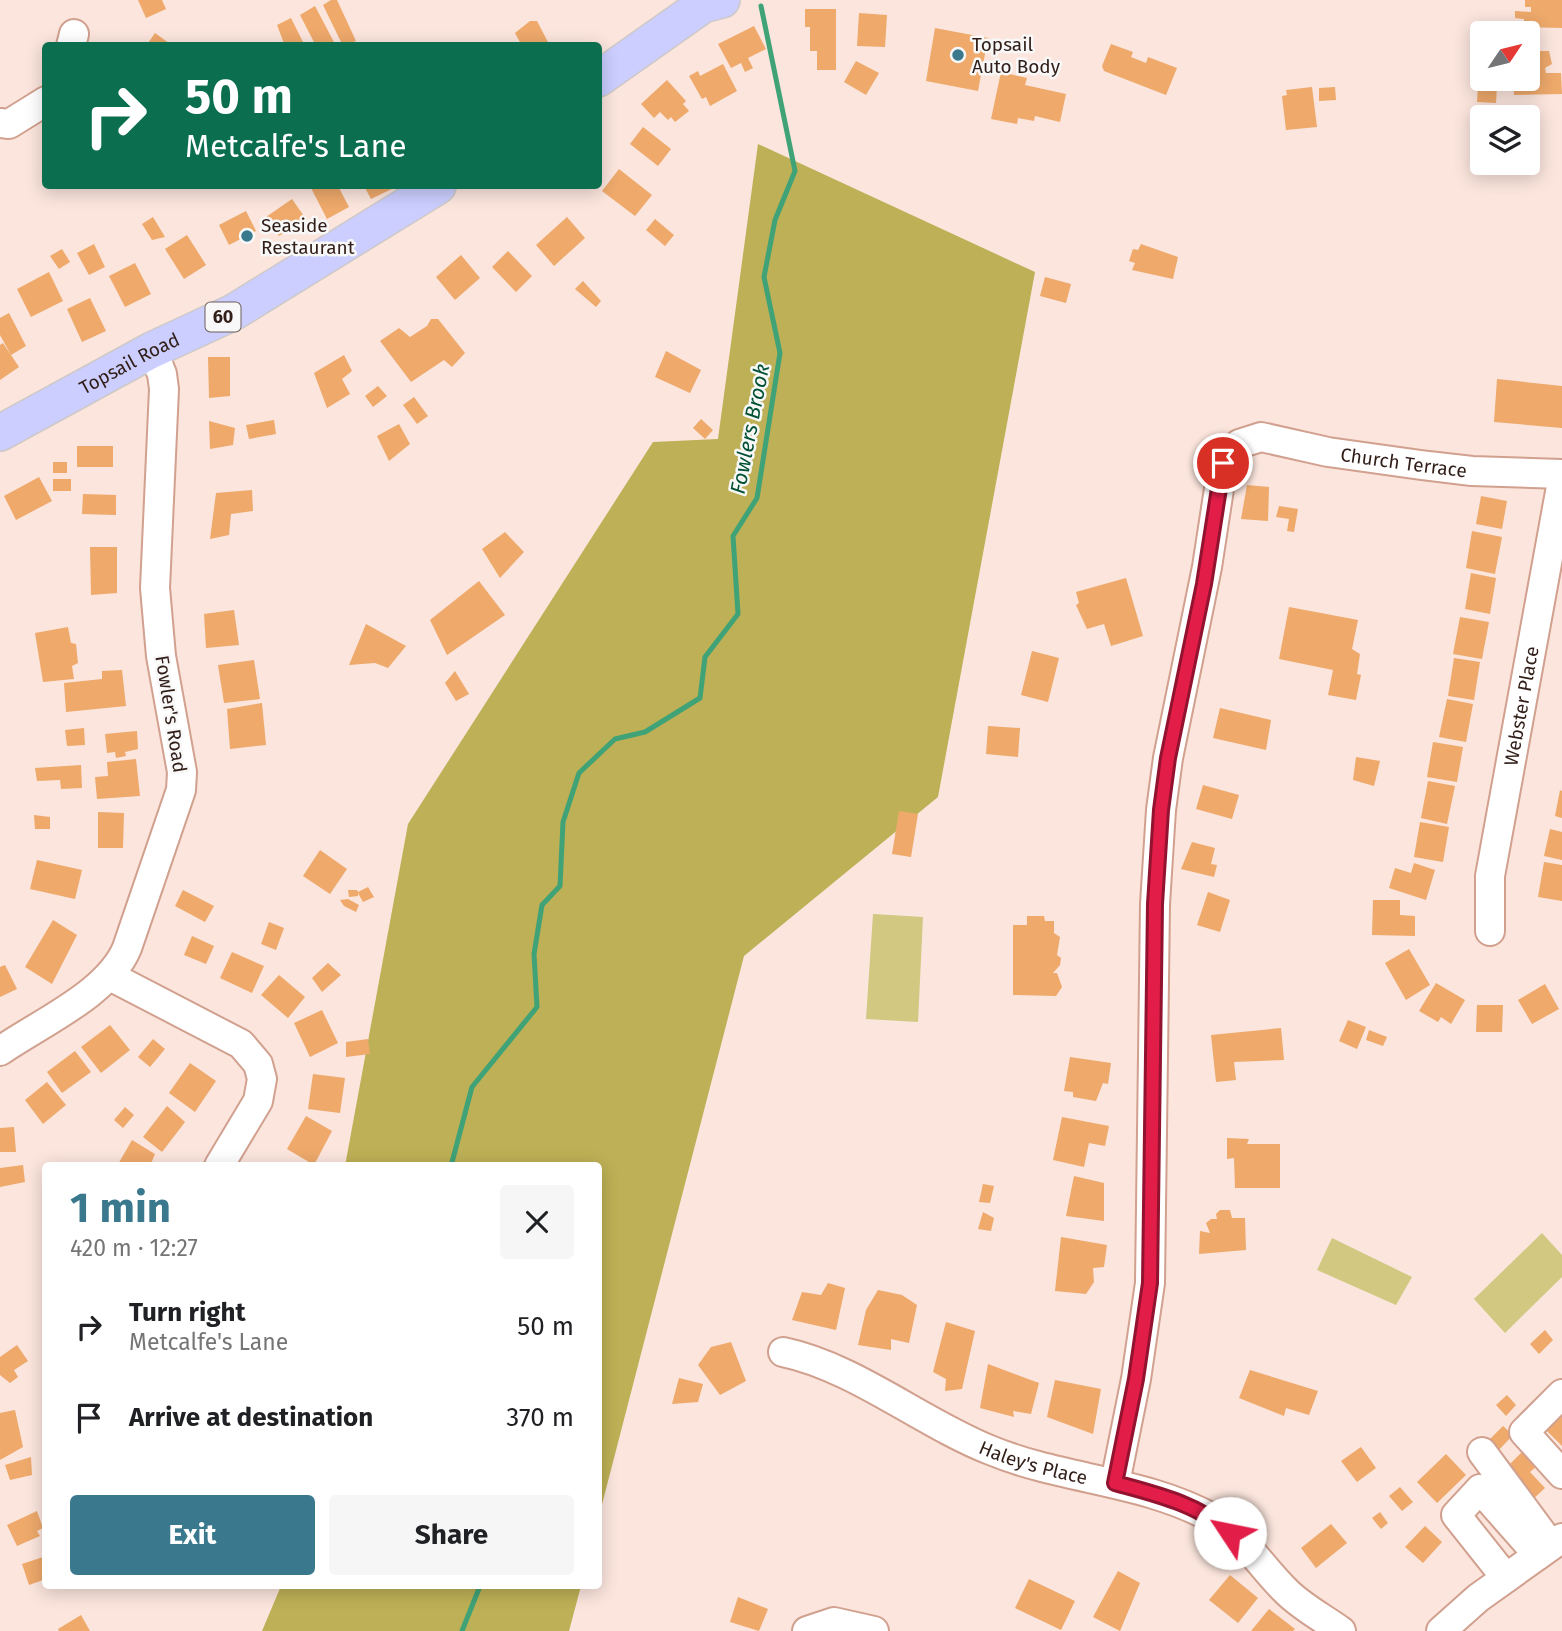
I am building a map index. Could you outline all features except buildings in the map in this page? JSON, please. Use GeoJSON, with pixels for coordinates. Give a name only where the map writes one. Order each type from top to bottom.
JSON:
{"type":"FeatureCollection","features":[{"type":"Feature","properties":{"kind":"main road"},"geometry":{"type":"LineString","coordinates":[[602,76],[701,4]]}},
{"type":"Feature","properties":{"kind":"main road","name":"Topsail Road"},"geometry":{"type":"LineString","coordinates":[[0,433],[152,350],[234,312],[433,189]]}},
{"type":"Feature","properties":{"kind":"street"},"geometry":{"type":"LineString","coordinates":[[0,123],[9,124],[42,103]]}},
{"type":"Feature","properties":{"kind":"street","name":"Fowler's Road"},"geometry":{"type":"LineString","coordinates":[[0,1051],[110,976],[127,948],[182,784],[161,656],[156,602],[164,389],[163,374],[152,350]]}},
{"type":"Feature","properties":{"kind":"street","name":"Church Terrace"},"geometry":{"type":"LineString","coordinates":[[1115,1483],[1136,1379],[1150,1273],[1155,904],[1162,800],[1205,579],[1220,471],[1233,450],[1245,440],[1271,438],[1371,459],[1472,471],[1562,474]]}},
{"type":"Feature","properties":{"kind":"street","name":"Webster Place"},"geometry":{"type":"LineString","coordinates":[[1490,931],[1490,876],[1562,481]]}},
{"type":"Feature","properties":{"kind":"street"},"geometry":{"type":"LineString","coordinates":[[110,976],[234,1040],[248,1049],[258,1064],[262,1079],[258,1101],[221,1162]]}},
{"type":"Feature","properties":{"kind":"street","name":"Haley's Place"},"geometry":{"type":"LineString","coordinates":[[783,1352],[835,1370],[988,1450],[1035,1465],[1162,1496],[1216,1520],[1258,1559],[1286,1592],[1341,1631]]}},
{"type":"Feature","properties":{"kind":"street"},"geometry":{"type":"LineString","coordinates":[[1562,1394],[1524,1432],[1562,1474]]}},
{"type":"Feature","properties":{"kind":"street"},"geometry":{"type":"LineString","coordinates":[[1482,1452],[1550,1546]]}},
{"type":"Feature","properties":{"kind":"street"},"geometry":{"type":"LineString","coordinates":[[1506,1578],[1456,1516],[1480,1489],[1550,1546]]}},
{"type":"Feature","properties":{"kind":"street"},"geometry":{"type":"LineString","coordinates":[[1441,1631],[1478,1598],[1550,1546]]}},
{"type":"Feature","properties":{"kind":"street"},"geometry":{"type":"LineString","coordinates":[[807,1631],[834,1622],[874,1631]]}},
{"type":"Feature","properties":{"kind":"shaded area"},"geometry":{"type":"Polygon","coordinates":[[[758,144],[1035,272],[938,797],[744,956],[602,1504],[602,1162],[346,1162],[408,824],[653,442],[718,439],[758,144]]]}},
{"type":"Feature","properties":{"kind":"shaded area"},"geometry":{"type":"Polygon","coordinates":[[[873,914],[923,917],[918,1022],[866,1019],[873,914]]]}},
{"type":"Feature","properties":{"kind":"shaded area"},"geometry":{"type":"Polygon","coordinates":[[[1542,1233],[1562,1255],[1562,1277],[1505,1333],[1474,1299],[1542,1233]]]}},
{"type":"Feature","properties":{"kind":"shaded area"},"geometry":{"type":"Polygon","coordinates":[[[1332,1238],[1412,1277],[1396,1305],[1317,1270],[1332,1238]]]}},
{"type":"Feature","properties":{"kind":"shaded area"},"geometry":{"type":"Polygon","coordinates":[[[280,1589],[580,1589],[569,1631],[262,1631],[280,1589]]]}},
{"type":"Feature","properties":{"kind":"waterway","name":"Fowlers Brook"},"geometry":{"type":"LineString","coordinates":[[452,1162],[472,1087],[537,1007],[534,954],[542,905],[560,886],[563,822],[579,773],[615,739],[645,732],[700,698],[705,657],[738,614],[733,536],[757,498],[780,353],[764,277],[775,220],[795,171],[761,6]]}},
{"type":"Feature","properties":{"kind":"waterway","name":"Fowlers Brook"},"geometry":{"type":"LineString","coordinates":[[462,1631],[479,1589]]}},
{"type":"Feature","properties":{"kind":"place","name":"Topsail Auto Body"},"geometry":{"type":"Point","coordinates":[958,55]}},
{"type":"Feature","properties":{"kind":"place","name":"Seaside Restaurant"},"geometry":{"type":"Point","coordinates":[247,236]}},
{"type":"Feature","properties":{"kind":"route"},"geometry":{"type":"LineString","coordinates":[[1223,463],[1204,584],[1168,758],[1161,810],[1155,904],[1150,1283],[1136,1379],[1115,1483],[1162,1496],[1216,1520],[1230,1533]]}}]}
